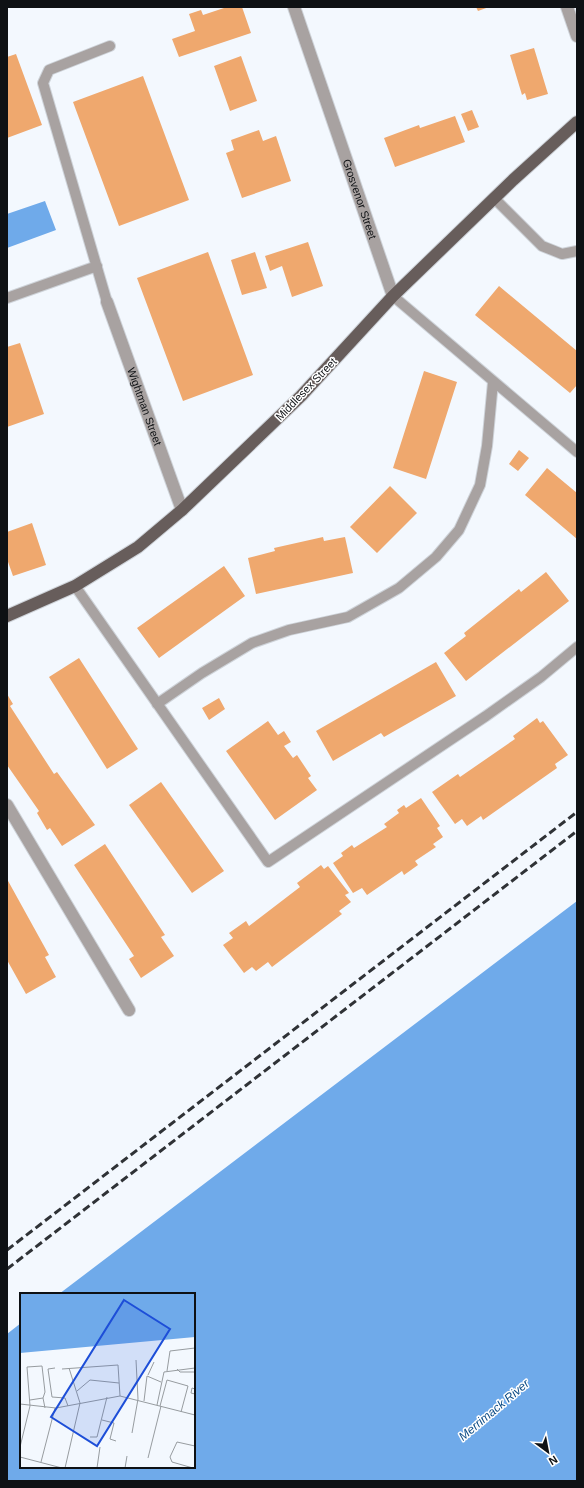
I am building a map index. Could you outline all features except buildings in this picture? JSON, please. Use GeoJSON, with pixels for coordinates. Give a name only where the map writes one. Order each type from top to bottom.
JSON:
{"type":"FeatureCollection","features":[{"type":"Feature","properties":{"kind":"main road","name":"Middlesex Street"},"geometry":{"type":"LineString","coordinates":[[7,616],[75,586],[138,548],[182,510],[301,396],[393,296],[494,198],[577,122]]}},
{"type":"Feature","properties":{"kind":"street","name":"Grosvenor Street"},"geometry":{"type":"LineString","coordinates":[[294,7],[393,296]]}},
{"type":"Feature","properties":{"kind":"street"},"geometry":{"type":"LineString","coordinates":[[567,7],[577,36]]}},
{"type":"Feature","properties":{"kind":"street","name":"Wightman Street"},"geometry":{"type":"LineString","coordinates":[[107,302],[182,510]]}},
{"type":"Feature","properties":{"kind":"street"},"geometry":{"type":"LineString","coordinates":[[7,805],[129,1010]]}},
{"type":"Feature","properties":{"kind":"lane"},"geometry":{"type":"LineString","coordinates":[[107,302],[43,83],[50,70],[110,46]]}},
{"type":"Feature","properties":{"kind":"lane"},"geometry":{"type":"LineString","coordinates":[[494,198],[542,246],[562,254],[577,251]]}},
{"type":"Feature","properties":{"kind":"lane"},"geometry":{"type":"LineString","coordinates":[[7,298],[97,266]]}},
{"type":"Feature","properties":{"kind":"lane"},"geometry":{"type":"LineString","coordinates":[[393,296],[577,452]]}},
{"type":"Feature","properties":{"kind":"lane"},"geometry":{"type":"LineString","coordinates":[[157,704],[202,673],[252,643],[289,630],[348,617],[399,588],[436,557],[459,530],[480,485],[487,446],[494,382]]}},
{"type":"Feature","properties":{"kind":"lane"},"geometry":{"type":"LineString","coordinates":[[75,586],[268,862],[486,716],[541,677],[577,647]]}},
{"type":"Feature","properties":{"kind":"water"},"geometry":{"type":"Polygon","coordinates":[[[45,201],[56,230],[7,248],[7,214],[45,201]]]}},
{"type":"Feature","properties":{"kind":"water","name":"Merrimack River"},"geometry":{"type":"Polygon","coordinates":[[[577,901],[577,1481],[7,1481],[7,1334],[20,1324],[20,1468],[195,1468],[195,1293],[60,1293],[577,901]]]}},
{"type":"Feature","properties":{"kind":"railway"},"geometry":{"type":"LineString","coordinates":[[7,1250],[577,812]]}},
{"type":"Feature","properties":{"kind":"railway"},"geometry":{"type":"LineString","coordinates":[[7,1269],[577,831]]}}]}
